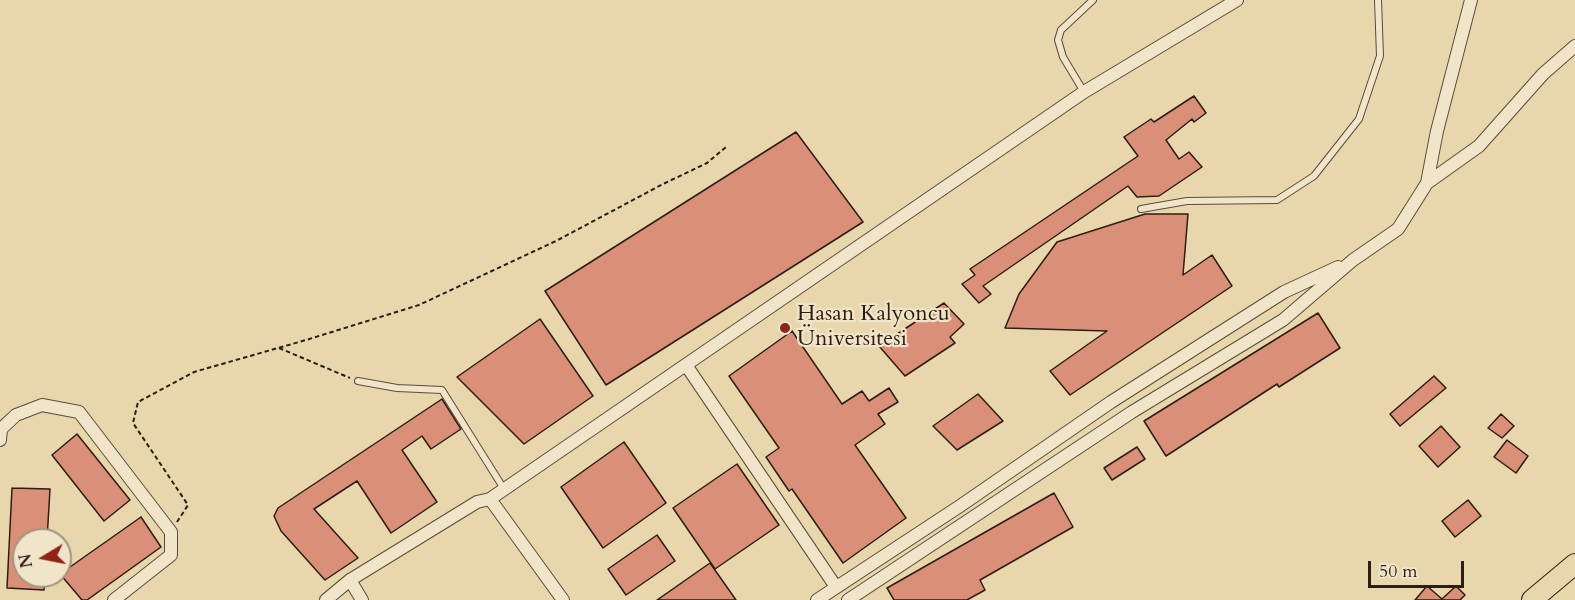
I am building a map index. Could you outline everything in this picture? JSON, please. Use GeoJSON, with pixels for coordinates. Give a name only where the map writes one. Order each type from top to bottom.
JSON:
{"type":"FeatureCollection","features":[{"type":"Feature","properties":{"kind":"highway"},"geometry":{"type":"LineString","coordinates":[[1532,600],[1575,564]]}},
{"type":"Feature","properties":{"kind":"street"},"geometry":{"type":"LineString","coordinates":[[326,600],[350,580],[477,502],[490,500],[1084,92],[1237,0]]}},
{"type":"Feature","properties":{"kind":"street"},"geometry":{"type":"LineString","coordinates":[[848,600],[1132,412],[1282,320],[1353,260],[1398,229],[1427,183],[1437,131],[1472,0]]}},
{"type":"Feature","properties":{"kind":"street"},"geometry":{"type":"LineString","coordinates":[[1427,183],[1479,146],[1543,74],[1575,46]]}},
{"type":"Feature","properties":{"kind":"street"},"geometry":{"type":"LineString","coordinates":[[817,600],[960,506],[1120,395],[1284,292],[1353,260]]}},
{"type":"Feature","properties":{"kind":"street"},"geometry":{"type":"LineString","coordinates":[[687,365],[836,587]]}},
{"type":"Feature","properties":{"kind":"street"},"geometry":{"type":"LineString","coordinates":[[0,440],[1,429],[16,415],[42,405],[79,412],[171,532],[171,555],[114,600]]}},
{"type":"Feature","properties":{"kind":"street"},"geometry":{"type":"LineString","coordinates":[[490,500],[563,600]]}},
{"type":"Feature","properties":{"kind":"street"},"geometry":{"type":"LineString","coordinates":[[350,580],[362,600]]}},
{"type":"Feature","properties":{"kind":"lane"},"geometry":{"type":"LineString","coordinates":[[1084,92],[1063,57],[1058,40],[1061,30],[1093,0]]}},
{"type":"Feature","properties":{"kind":"lane"},"geometry":{"type":"LineString","coordinates":[[1141,209],[1187,201],[1277,201],[1314,176],[1359,119],[1380,56],[1378,0]]}},
{"type":"Feature","properties":{"kind":"lane"},"geometry":{"type":"LineString","coordinates":[[358,381],[397,388],[442,390],[504,490]]}},
{"type":"Feature","properties":{"kind":"path"},"geometry":{"type":"LineString","coordinates":[[171,532],[188,505],[133,423],[138,402],[194,372],[419,305],[556,241],[663,184],[706,164],[726,147]]}},
{"type":"Feature","properties":{"kind":"path"},"geometry":{"type":"LineString","coordinates":[[279,348],[358,381]]}},
{"type":"Feature","properties":{"kind":"building"},"geometry":{"type":"Polygon","coordinates":[[[1194,96],[1206,113],[1194,122],[1192,119],[1166,140],[1179,159],[1189,152],[1202,167],[1159,196],[1137,197],[1128,186],[983,286],[991,294],[979,303],[962,284],[975,275],[970,269],[1138,156],[1124,137],[1151,119],[1154,122],[1194,96]]]}},
{"type":"Feature","properties":{"kind":"building"},"geometry":{"type":"Polygon","coordinates":[[[796,132],[863,222],[606,385],[545,291],[796,132]]]}},
{"type":"Feature","properties":{"kind":"building"},"geometry":{"type":"Polygon","coordinates":[[[1145,214],[1188,214],[1183,275],[1212,255],[1232,286],[1070,395],[1050,371],[1107,331],[1005,328],[1019,294],[1057,242],[1145,214]]]}},
{"type":"Feature","properties":{"kind":"building"},"geometry":{"type":"Polygon","coordinates":[[[944,303],[964,324],[950,337],[955,343],[905,376],[879,346],[944,303]]]}},
{"type":"Feature","properties":{"kind":"building"},"geometry":{"type":"Polygon","coordinates":[[[1318,313],[1340,348],[1279,387],[1277,384],[1166,456],[1144,421],[1318,313]]]}},
{"type":"Feature","properties":{"kind":"building"},"geometry":{"type":"Polygon","coordinates":[[[540,319],[593,396],[524,444],[457,377],[540,319]]]}},
{"type":"Feature","properties":{"kind":"building"},"geometry":{"type":"Polygon","coordinates":[[[792,331],[842,404],[862,391],[869,401],[889,388],[898,402],[878,414],[885,424],[855,445],[906,518],[843,563],[792,489],[789,491],[766,457],[779,448],[729,376],[792,331]]]}},
{"type":"Feature","properties":{"kind":"building"},"geometry":{"type":"Polygon","coordinates":[[[1434,376],[1446,388],[1400,426],[1390,414],[1434,376]]]}},
{"type":"Feature","properties":{"kind":"building"},"geometry":{"type":"Polygon","coordinates":[[[978,394],[1003,421],[957,450],[933,426],[978,394]]]}},
{"type":"Feature","properties":{"kind":"building"},"geometry":{"type":"Polygon","coordinates":[[[442,399],[461,429],[431,449],[422,436],[402,450],[437,502],[391,533],[357,481],[314,509],[358,558],[325,580],[281,531],[274,516],[278,508],[442,399]]]}},
{"type":"Feature","properties":{"kind":"building"},"geometry":{"type":"Polygon","coordinates":[[[1501,414],[1514,426],[1502,438],[1488,428],[1501,414]]]}},
{"type":"Feature","properties":{"kind":"building"},"geometry":{"type":"Polygon","coordinates":[[[1441,426],[1460,447],[1438,467],[1419,446],[1441,426]]]}},
{"type":"Feature","properties":{"kind":"building"},"geometry":{"type":"Polygon","coordinates":[[[77,434],[130,500],[104,521],[52,455],[77,434]]]}},
{"type":"Feature","properties":{"kind":"building"},"geometry":{"type":"Polygon","coordinates":[[[1507,440],[1528,456],[1516,473],[1494,457],[1507,440]]]}},
{"type":"Feature","properties":{"kind":"building"},"geometry":{"type":"Polygon","coordinates":[[[624,442],[666,503],[603,548],[561,487],[624,442]]]}},
{"type":"Feature","properties":{"kind":"building"},"geometry":{"type":"Polygon","coordinates":[[[1137,447],[1145,459],[1112,480],[1104,468],[1137,447]]]}},
{"type":"Feature","properties":{"kind":"building"},"geometry":{"type":"Polygon","coordinates":[[[737,464],[779,525],[715,569],[673,508],[737,464]]]}},
{"type":"Feature","properties":{"kind":"building"},"geometry":{"type":"Polygon","coordinates":[[[12,488],[50,489],[48,528],[12,528],[12,588],[44,588],[44,590],[7,588],[12,488]]]}},
{"type":"Feature","properties":{"kind":"building"},"geometry":{"type":"Polygon","coordinates":[[[1054,493],[1073,527],[980,580],[985,590],[967,600],[894,600],[887,588],[1054,493]]]}},
{"type":"Feature","properties":{"kind":"building"},"geometry":{"type":"Polygon","coordinates":[[[1468,500],[1481,516],[1455,537],[1442,521],[1468,500]]]}},
{"type":"Feature","properties":{"kind":"building"},"geometry":{"type":"Polygon","coordinates":[[[141,517],[161,547],[87,600],[82,600],[72,588],[72,566],[141,517]]]}},
{"type":"Feature","properties":{"kind":"building"},"geometry":{"type":"Polygon","coordinates":[[[657,535],[675,561],[626,595],[608,569],[657,535]]]}},
{"type":"Feature","properties":{"kind":"building"},"geometry":{"type":"Polygon","coordinates":[[[710,563],[736,600],[657,600],[710,563]]]}},
{"type":"Feature","properties":{"kind":"building"},"geometry":{"type":"Polygon","coordinates":[[[1427,586],[1442,599],[1456,586],[1465,595],[1460,600],[1415,600],[1427,586]]]}},
{"type":"Feature","properties":{"kind":"place","name":"Hasan Kalyoncu Üniversitesi"},"geometry":{"type":"Point","coordinates":[785,328]}}]}
